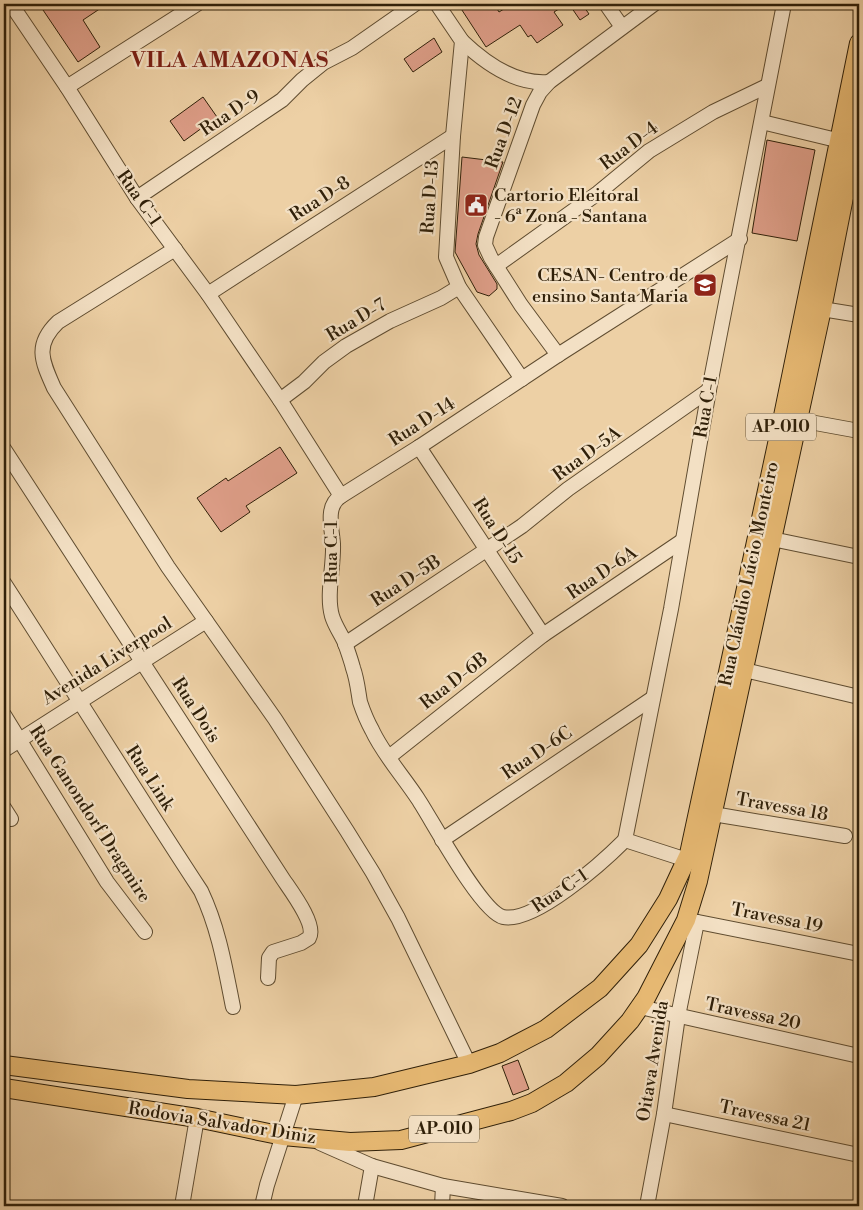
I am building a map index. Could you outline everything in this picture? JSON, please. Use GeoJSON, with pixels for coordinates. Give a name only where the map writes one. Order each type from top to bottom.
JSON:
{"type":"FeatureCollection","features":[{"type":"Feature","properties":{"kind":"main road","name":"Rua Cláudio Lúcio Monteiro"},"geometry":{"type":"LineString","coordinates":[[736,668],[772,539],[790,418],[822,309],[845,191],[847,142],[859,43]]}},
{"type":"Feature","properties":{"kind":"main road","name":"Rua Cláudio Lúcio Monteiro"},"geometry":{"type":"LineString","coordinates":[[847,142],[859,121]]}},
{"type":"Feature","properties":{"kind":"main road","name":"Rua Cláudio Lúcio Monteiro"},"geometry":{"type":"LineString","coordinates":[[706,812],[790,418],[845,191]]}},
{"type":"Feature","properties":{"kind":"main road","name":"Rodovia Salvador Diniz"},"geometry":{"type":"LineString","coordinates":[[4,1088],[197,1118],[283,1136],[350,1142],[401,1140],[511,1111],[532,1103],[556,1089],[587,1066],[613,1040],[640,1007],[692,921],[694,863],[706,812]]}},
{"type":"Feature","properties":{"kind":"main road","name":"Rodovia Salvador Diniz"},"geometry":{"type":"LineString","coordinates":[[4,1065],[188,1088],[296,1095],[374,1087],[470,1064],[500,1053],[546,1029],[600,988],[639,945],[668,899],[694,863]]}},
{"type":"Feature","properties":{"kind":"main road"},"geometry":{"type":"LineString","coordinates":[[145,1110],[150,1084]]}},
{"type":"Feature","properties":{"kind":"street","name":"Rua C-1"},"geometry":{"type":"LineString","coordinates":[[11,4],[67,87],[137,198],[208,294],[280,400],[341,496],[335,500],[332,507],[332,614],[355,673],[364,713],[376,739],[418,799],[442,840],[487,905],[499,915],[509,917],[529,913],[544,905],[587,873],[625,840],[671,609],[709,390],[740,239],[767,86],[784,4]]}},
{"type":"Feature","properties":{"kind":"street"},"geometry":{"type":"LineString","coordinates":[[67,87],[197,4]]}},
{"type":"Feature","properties":{"kind":"street","name":"Rua D-9"},"geometry":{"type":"LineString","coordinates":[[137,198],[282,100],[323,63],[352,48],[415,4]]}},
{"type":"Feature","properties":{"kind":"street"},"geometry":{"type":"LineString","coordinates":[[436,4],[462,41],[488,64],[528,81],[537,83],[549,82]]}},
{"type":"Feature","properties":{"kind":"street"},"geometry":{"type":"LineString","coordinates":[[606,4],[622,26]]}},
{"type":"Feature","properties":{"kind":"street","name":"Rua D-12"},"geometry":{"type":"LineString","coordinates":[[558,355],[521,305],[496,266],[486,249],[486,237],[540,92],[549,82],[654,4]]}},
{"type":"Feature","properties":{"kind":"street","name":"Rua D-13"},"geometry":{"type":"LineString","coordinates":[[462,41],[445,249],[447,261],[459,287],[522,379]]}},
{"type":"Feature","properties":{"kind":"street","name":"Rua D-4"},"geometry":{"type":"LineString","coordinates":[[496,266],[592,198],[649,151],[713,112],[767,86]]}},
{"type":"Feature","properties":{"kind":"street"},"geometry":{"type":"LineString","coordinates":[[762,122],[847,142]]}},
{"type":"Feature","properties":{"kind":"street","name":"Rua D-8"},"geometry":{"type":"LineString","coordinates":[[208,294],[453,136]]}},
{"type":"Feature","properties":{"kind":"street","name":"Rua D-14"},"geometry":{"type":"LineString","coordinates":[[341,496],[740,239]]}},
{"type":"Feature","properties":{"kind":"street"},"geometry":{"type":"LineString","coordinates":[[175,249],[58,322],[47,332],[43,342],[46,370],[54,388],[168,567],[275,719],[373,873],[398,918],[470,1064]]}},
{"type":"Feature","properties":{"kind":"street","name":"Rua D-7"},"geometry":{"type":"LineString","coordinates":[[280,400],[304,382],[324,362],[346,346],[390,321],[441,298],[459,287]]}},
{"type":"Feature","properties":{"kind":"street"},"geometry":{"type":"LineString","coordinates":[[822,309],[859,315]]}},
{"type":"Feature","properties":{"kind":"street","name":"Rua D-5A"},"geometry":{"type":"LineString","coordinates":[[487,550],[535,517],[568,489],[709,390]]}},
{"type":"Feature","properties":{"kind":"street"},"geometry":{"type":"LineString","coordinates":[[790,418],[859,431]]}},
{"type":"Feature","properties":{"kind":"street","name":"Rua D-15"},"geometry":{"type":"LineString","coordinates":[[419,447],[542,636]]}},
{"type":"Feature","properties":{"kind":"street","name":"Rua Dois"},"geometry":{"type":"LineString","coordinates":[[4,449],[283,879],[310,924],[311,934],[309,938],[270,955],[268,978]]}},
{"type":"Feature","properties":{"kind":"street"},"geometry":{"type":"LineString","coordinates":[[772,539],[859,557]]}},
{"type":"Feature","properties":{"kind":"street","name":"Rua D-6A"},"geometry":{"type":"LineString","coordinates":[[542,636],[682,541]]}},
{"type":"Feature","properties":{"kind":"street","name":"Rua D-5B"},"geometry":{"type":"LineString","coordinates":[[345,644],[487,550]]}},
{"type":"Feature","properties":{"kind":"street","name":"Rua Link"},"geometry":{"type":"LineString","coordinates":[[4,583],[81,701],[118,765],[201,891],[218,933],[233,1007]]}},
{"type":"Feature","properties":{"kind":"street","name":"Avenida Liverpool"},"geometry":{"type":"LineString","coordinates":[[4,750],[206,621]]}},
{"type":"Feature","properties":{"kind":"street","name":"Rua D-6B"},"geometry":{"type":"LineString","coordinates":[[389,757],[542,636]]}},
{"type":"Feature","properties":{"kind":"street"},"geometry":{"type":"LineString","coordinates":[[736,668],[859,697]]}},
{"type":"Feature","properties":{"kind":"street","name":"Rua D-6C"},"geometry":{"type":"LineString","coordinates":[[442,840],[653,698]]}},
{"type":"Feature","properties":{"kind":"street","name":"Rua Ganondorf Dragmire"},"geometry":{"type":"LineString","coordinates":[[4,715],[107,882],[145,932]]}},
{"type":"Feature","properties":{"kind":"street","name":"Travessa 18"},"geometry":{"type":"LineString","coordinates":[[706,812],[845,836]]}},
{"type":"Feature","properties":{"kind":"street"},"geometry":{"type":"LineString","coordinates":[[625,840],[694,863]]}},
{"type":"Feature","properties":{"kind":"street","name":"Travessa 19"},"geometry":{"type":"LineString","coordinates":[[692,921],[859,954]]}},
{"type":"Feature","properties":{"kind":"street","name":"Oitava Avenida"},"geometry":{"type":"LineString","coordinates":[[647,1206],[664,1114],[692,921]]}},
{"type":"Feature","properties":{"kind":"street","name":"Travessa 20"},"geometry":{"type":"LineString","coordinates":[[640,1007],[859,1056]]}},
{"type":"Feature","properties":{"kind":"street"},"geometry":{"type":"LineString","coordinates":[[262,1206],[296,1095]]}},
{"type":"Feature","properties":{"kind":"street","name":"Travessa 21"},"geometry":{"type":"LineString","coordinates":[[664,1114],[859,1155]]}},
{"type":"Feature","properties":{"kind":"street"},"geometry":{"type":"LineString","coordinates":[[182,1206],[197,1118]]}},
{"type":"Feature","properties":{"kind":"street"},"geometry":{"type":"LineString","coordinates":[[312,1140],[372,1166],[443,1186],[545,1205],[562,1206]]}},
{"type":"Feature","properties":{"kind":"street"},"geometry":{"type":"LineString","coordinates":[[365,1206],[372,1166]]}},
{"type":"Feature","properties":{"kind":"street"},"geometry":{"type":"LineString","coordinates":[[442,1206],[443,1186]]}},
{"type":"Feature","properties":{"kind":"building"},"geometry":{"type":"Polygon","coordinates":[[[39,4],[107,4],[83,20],[100,47],[78,62],[39,4]]]}},
{"type":"Feature","properties":{"kind":"building"},"geometry":{"type":"Polygon","coordinates":[[[458,4],[494,4],[499,12],[512,4],[567,4],[554,12],[563,25],[537,43],[531,35],[528,37],[520,25],[486,47],[458,4]]]}},
{"type":"Feature","properties":{"kind":"building"},"geometry":{"type":"Polygon","coordinates":[[[569,4],[582,4],[589,14],[580,20],[569,4]]]}},
{"type":"Feature","properties":{"kind":"building"},"geometry":{"type":"Polygon","coordinates":[[[434,38],[442,52],[413,72],[404,59],[434,38]]]}},
{"type":"Feature","properties":{"kind":"building"},"geometry":{"type":"Polygon","coordinates":[[[203,97],[217,117],[184,141],[170,121],[203,97]]]}},
{"type":"Feature","properties":{"kind":"building"},"geometry":{"type":"Polygon","coordinates":[[[767,140],[815,150],[797,241],[752,233],[767,140]]]}},
{"type":"Feature","properties":{"kind":"building","name":"Cartorio Eleitoral - 6ª Zona - Santana"},"geometry":{"type":"Polygon","coordinates":[[[462,157],[503,162],[476,244],[479,255],[497,284],[497,289],[489,296],[477,292],[455,252],[462,157]]]}},
{"type":"Feature","properties":{"kind":"building"},"geometry":{"type":"Polygon","coordinates":[[[280,447],[297,473],[246,506],[250,512],[221,532],[197,498],[226,478],[228,481],[280,447]]]}},
{"type":"Feature","properties":{"kind":"building"},"geometry":{"type":"Polygon","coordinates":[[[518,1060],[529,1089],[513,1095],[502,1066],[518,1060]]]}},
{"type":"Feature","properties":{"kind":"place","name":"Cartorio Eleitoral - 6ª Zona - Santana"},"geometry":{"type":"Point","coordinates":[476,205]}},
{"type":"Feature","properties":{"kind":"place","name":"CESAN- Centro de ensino Santa Maria"},"geometry":{"type":"Point","coordinates":[705,285]}},
{"type":"Feature","properties":{"kind":"district","name":"VILA AMAZONAS"},"geometry":{"type":"Point","coordinates":[230,60]}}]}
